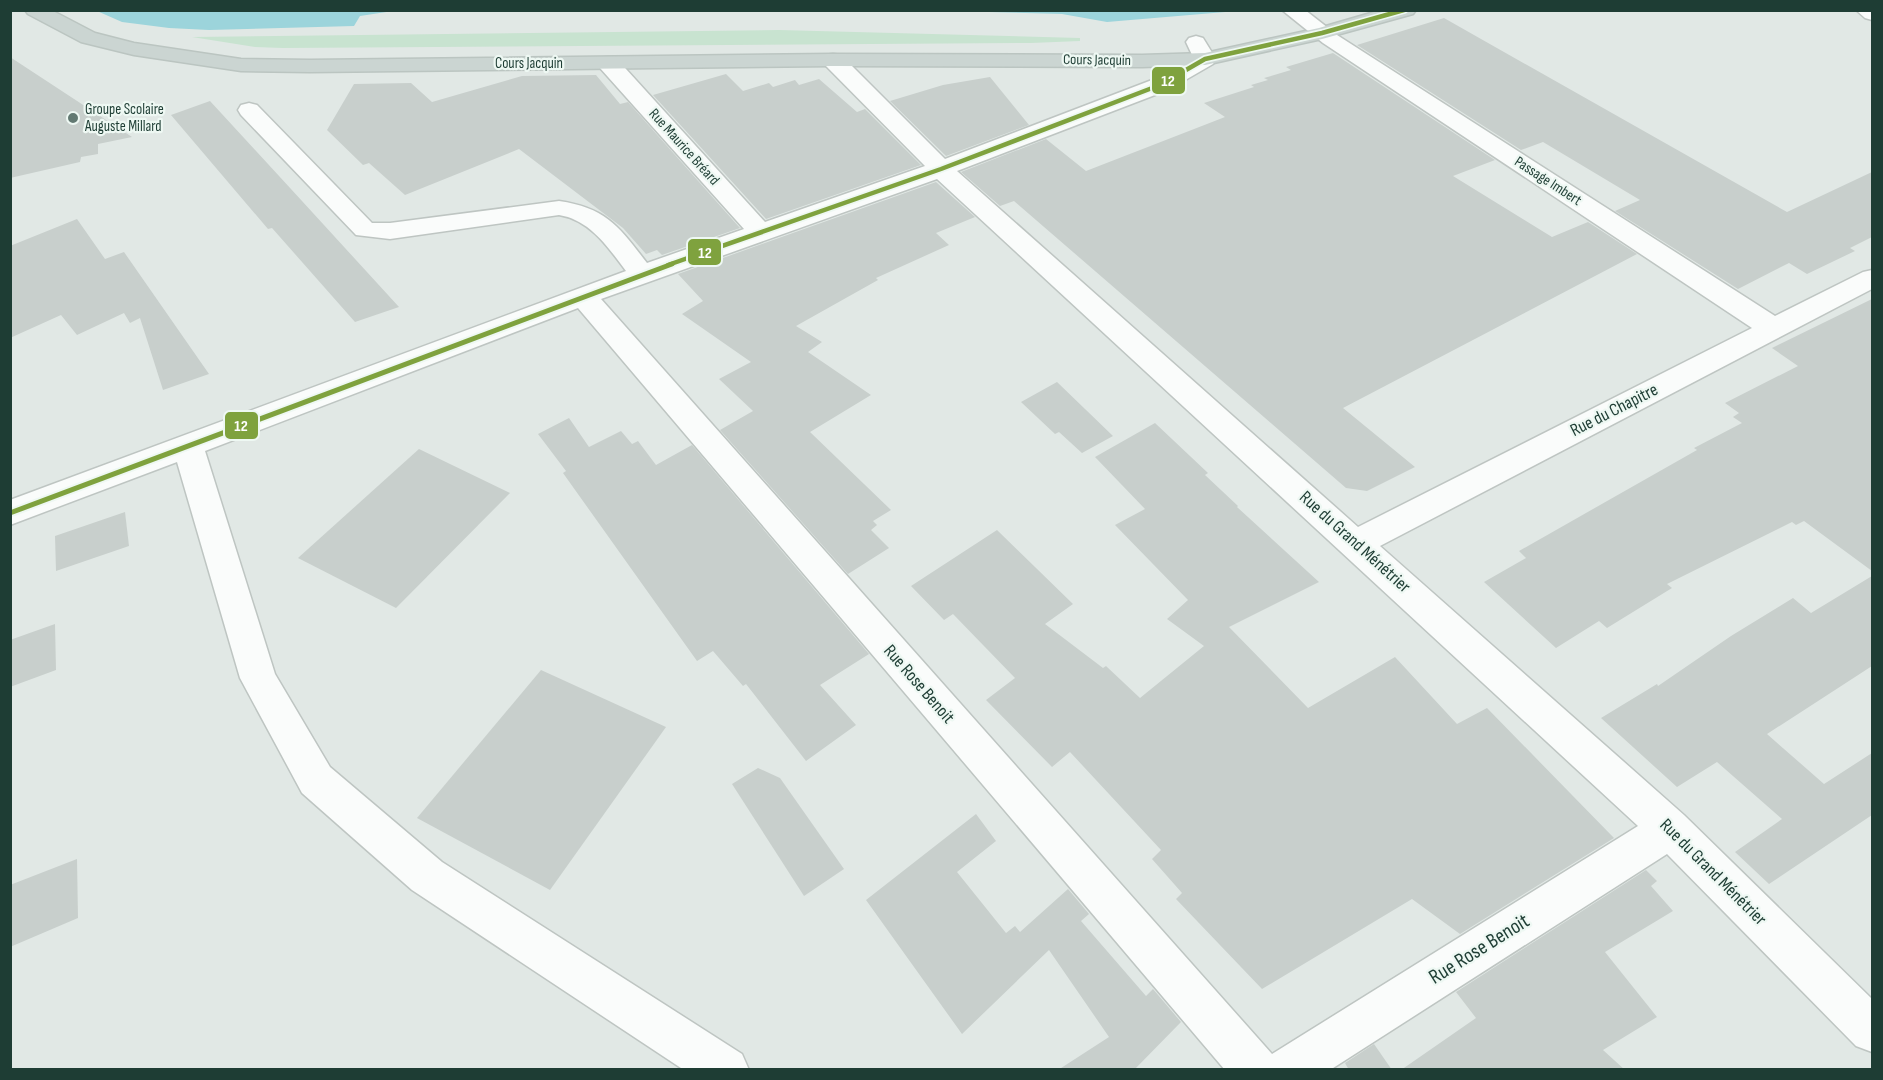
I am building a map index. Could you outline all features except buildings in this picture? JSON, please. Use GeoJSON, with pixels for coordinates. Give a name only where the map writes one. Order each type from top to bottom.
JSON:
{"type":"FeatureCollection","features":[{"type":"Feature","properties":{"kind":"main road","name":"Cours Jacquin"},"geometry":{"type":"LineString","coordinates":[[35,10],[88,38],[134,49],[241,64],[1033,59],[1142,62],[1200,51],[1304,20],[1362,10]]}},
{"type":"Feature","properties":{"kind":"main road","name":"Cours Jacquin"},"geometry":{"type":"LineString","coordinates":[[1304,20],[1406,10]]}},
{"type":"Feature","properties":{"kind":"street"},"geometry":{"type":"LineString","coordinates":[[1866,10],[1872,14]]}},
{"type":"Feature","properties":{"kind":"street","name":"Passage Imbert"},"geometry":{"type":"LineString","coordinates":[[1304,20],[1774,328]]}},
{"type":"Feature","properties":{"kind":"street"},"geometry":{"type":"LineString","coordinates":[[10,513],[642,274],[759,231],[941,169],[1160,85],[1200,51]]}},
{"type":"Feature","properties":{"kind":"street","name":"Rue du Grand Ménétrier"},"geometry":{"type":"LineString","coordinates":[[833,60],[941,169],[1670,829],[1872,1030]]}},
{"type":"Feature","properties":{"kind":"street","name":"Rue Maurice Bréard"},"geometry":{"type":"LineString","coordinates":[[608,63],[759,231]]}},
{"type":"Feature","properties":{"kind":"street"},"geometry":{"type":"LineString","coordinates":[[249,110],[365,230],[390,231],[559,208],[578,210],[610,232],[642,274]]}},
{"type":"Feature","properties":{"kind":"street","name":"Rue du Chapitre"},"geometry":{"type":"LineString","coordinates":[[1356,543],[1872,278]]}},
{"type":"Feature","properties":{"kind":"street","name":"Rue Rose Benoit"},"geometry":{"type":"LineString","coordinates":[[584,297],[1255,1070]]}},
{"type":"Feature","properties":{"kind":"street"},"geometry":{"type":"LineString","coordinates":[[188,446],[258,678],[316,780],[427,876],[726,1070]]}},
{"type":"Feature","properties":{"kind":"street","name":"Rue Rose Benoit"},"geometry":{"type":"LineString","coordinates":[[1288,1070],[1670,829]]}},
{"type":"Feature","properties":{"kind":"green space"},"geometry":{"type":"Polygon","coordinates":[[[779,30],[1080,38],[1080,41],[283,48],[255,47],[192,37],[779,30]]]}},
{"type":"Feature","properties":{"kind":"water"},"geometry":{"type":"Polygon","coordinates":[[[97,11],[393,11],[360,16],[354,26],[209,30],[122,22],[97,11]]]}},
{"type":"Feature","properties":{"kind":"water"},"geometry":{"type":"Polygon","coordinates":[[[951,11],[1237,11],[1107,22],[1062,14],[951,11]]]}},
{"type":"Feature","properties":{"kind":"transit line","name":"12"},"geometry":{"type":"LineString","coordinates":[[10,513],[642,274],[941,169],[1160,85],[1205,59],[1322,33],[1404,10]]}},
{"type":"Feature","properties":{"kind":"place","name":"Groupe Scolaire Auguste Millard"},"geometry":{"type":"Point","coordinates":[73,118]}}]}
